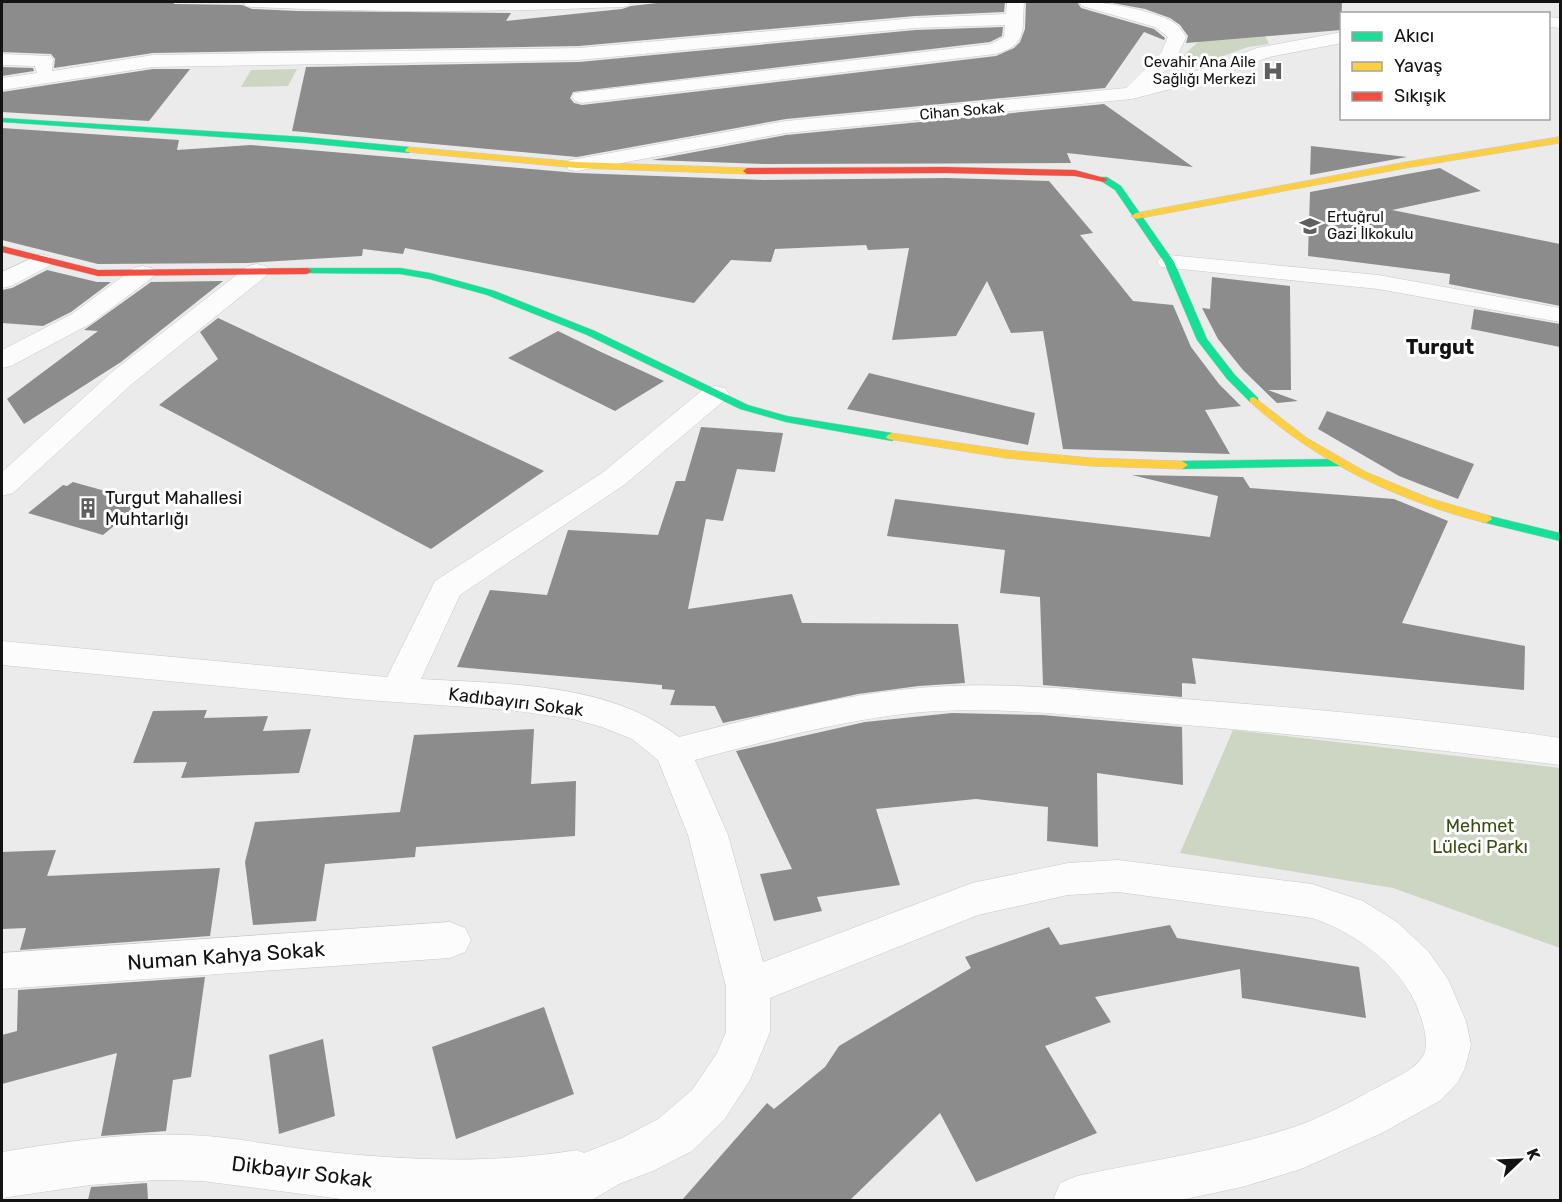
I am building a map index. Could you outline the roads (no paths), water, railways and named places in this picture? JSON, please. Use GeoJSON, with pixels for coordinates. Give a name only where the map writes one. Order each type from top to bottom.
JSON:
{"type":"FeatureCollection","features":[{"type":"Feature","properties":{"kind":"main road"},"geometry":{"type":"LineString","coordinates":[[2,120],[305,140],[577,165],[764,172],[946,170],[1075,173],[1102,178],[1118,188],[1169,262],[1202,340],[1231,377],[1265,411],[1296,436],[1338,463],[1367,477],[1468,515],[1560,537]]}},
{"type":"Feature","properties":{"kind":"main road"},"geometry":{"type":"LineString","coordinates":[[1136,216],[1439,159],[1560,140]]}},
{"type":"Feature","properties":{"kind":"main road"},"geometry":{"type":"LineString","coordinates":[[2,249],[41,261],[98,273],[400,271],[456,283],[491,293],[591,333],[715,394],[786,419],[1006,454],[1091,462],[1218,466],[1338,463]]}},
{"type":"Feature","properties":{"kind":"street"},"geometry":{"type":"LineString","coordinates":[[252,2],[314,5],[506,6],[622,2]]}},
{"type":"Feature","properties":{"kind":"street"},"geometry":{"type":"LineString","coordinates":[[1088,2],[1161,23],[1171,29],[1177,37],[1170,55],[1132,93]]}},
{"type":"Feature","properties":{"kind":"street"},"geometry":{"type":"LineString","coordinates":[[2,84],[153,61],[579,54],[915,23],[1016,10],[1011,41],[995,49],[582,97]]}},
{"type":"Feature","properties":{"kind":"street","name":"Cihan Sokak"},"geometry":{"type":"LineString","coordinates":[[577,165],[786,127],[1132,93],[1206,74],[1264,52],[1340,37]]}},
{"type":"Feature","properties":{"kind":"street"},"geometry":{"type":"LineString","coordinates":[[2,60],[44,60],[44,77]]}},
{"type":"Feature","properties":{"kind":"street"},"geometry":{"type":"LineString","coordinates":[[2,280],[41,261]]}},
{"type":"Feature","properties":{"kind":"street"},"geometry":{"type":"LineString","coordinates":[[1169,262],[1378,282],[1560,315]]}},
{"type":"Feature","properties":{"kind":"street"},"geometry":{"type":"LineString","coordinates":[[2,487],[122,378],[257,271]]}},
{"type":"Feature","properties":{"kind":"street"},"geometry":{"type":"LineString","coordinates":[[2,360],[81,319],[143,273]]}},
{"type":"Feature","properties":{"kind":"street"},"geometry":{"type":"LineString","coordinates":[[398,690],[447,589],[613,479],[715,394]]}},
{"type":"Feature","properties":{"kind":"street","name":"Kadıbayırı Sokak"},"geometry":{"type":"LineString","coordinates":[[2,653],[398,690],[510,698],[573,706],[614,717],[645,730],[673,752],[689,785],[708,836],[748,987],[748,1032],[734,1066],[708,1105],[675,1135],[636,1155],[602,1168],[547,1200]]}},
{"type":"Feature","properties":{"kind":"street"},"geometry":{"type":"LineString","coordinates":[[673,752],[815,717],[919,700],[972,699],[1095,705],[1357,727],[1560,751]]}},
{"type":"Feature","properties":{"kind":"street"},"geometry":{"type":"LineString","coordinates":[[748,987],[972,900],[1023,887],[1068,879],[1118,876],[1312,901],[1348,913],[1382,934],[1413,964],[1433,992],[1444,1021],[1449,1045],[1442,1068],[1425,1085],[1365,1118],[1301,1147],[1242,1164],[1077,1200]]}},
{"type":"Feature","properties":{"kind":"street","name":"Numan Kahya Sokak"},"geometry":{"type":"LineString","coordinates":[[2,971],[450,940]]}},
{"type":"Feature","properties":{"kind":"street","name":"Dikbayır Sokak"},"geometry":{"type":"LineString","coordinates":[[2,1175],[91,1161],[179,1157],[421,1185],[491,1185],[546,1180],[602,1168]]}},
{"type":"Feature","properties":{"kind":"place","name":"Cevahir Ana Aile Sağlığı Merkezi"},"geometry":{"type":"Point","coordinates":[1273,71]}},
{"type":"Feature","properties":{"kind":"place","name":"Ertuğrul Gazi İlkokulu"},"geometry":{"type":"Point","coordinates":[1310,226]}},
{"type":"Feature","properties":{"kind":"place","name":"Turgut Mahallesi Muhtarlığı"},"geometry":{"type":"Point","coordinates":[88,508]}},
{"type":"Feature","properties":{"kind":"district","name":"Turgut"},"geometry":{"type":"Point","coordinates":[1440,347]}},
{"type":"Feature","properties":{"kind":"park label","name":"Mehmet Lüleci Parkı"},"geometry":{"type":"Point","coordinates":[1480,836]}}]}
